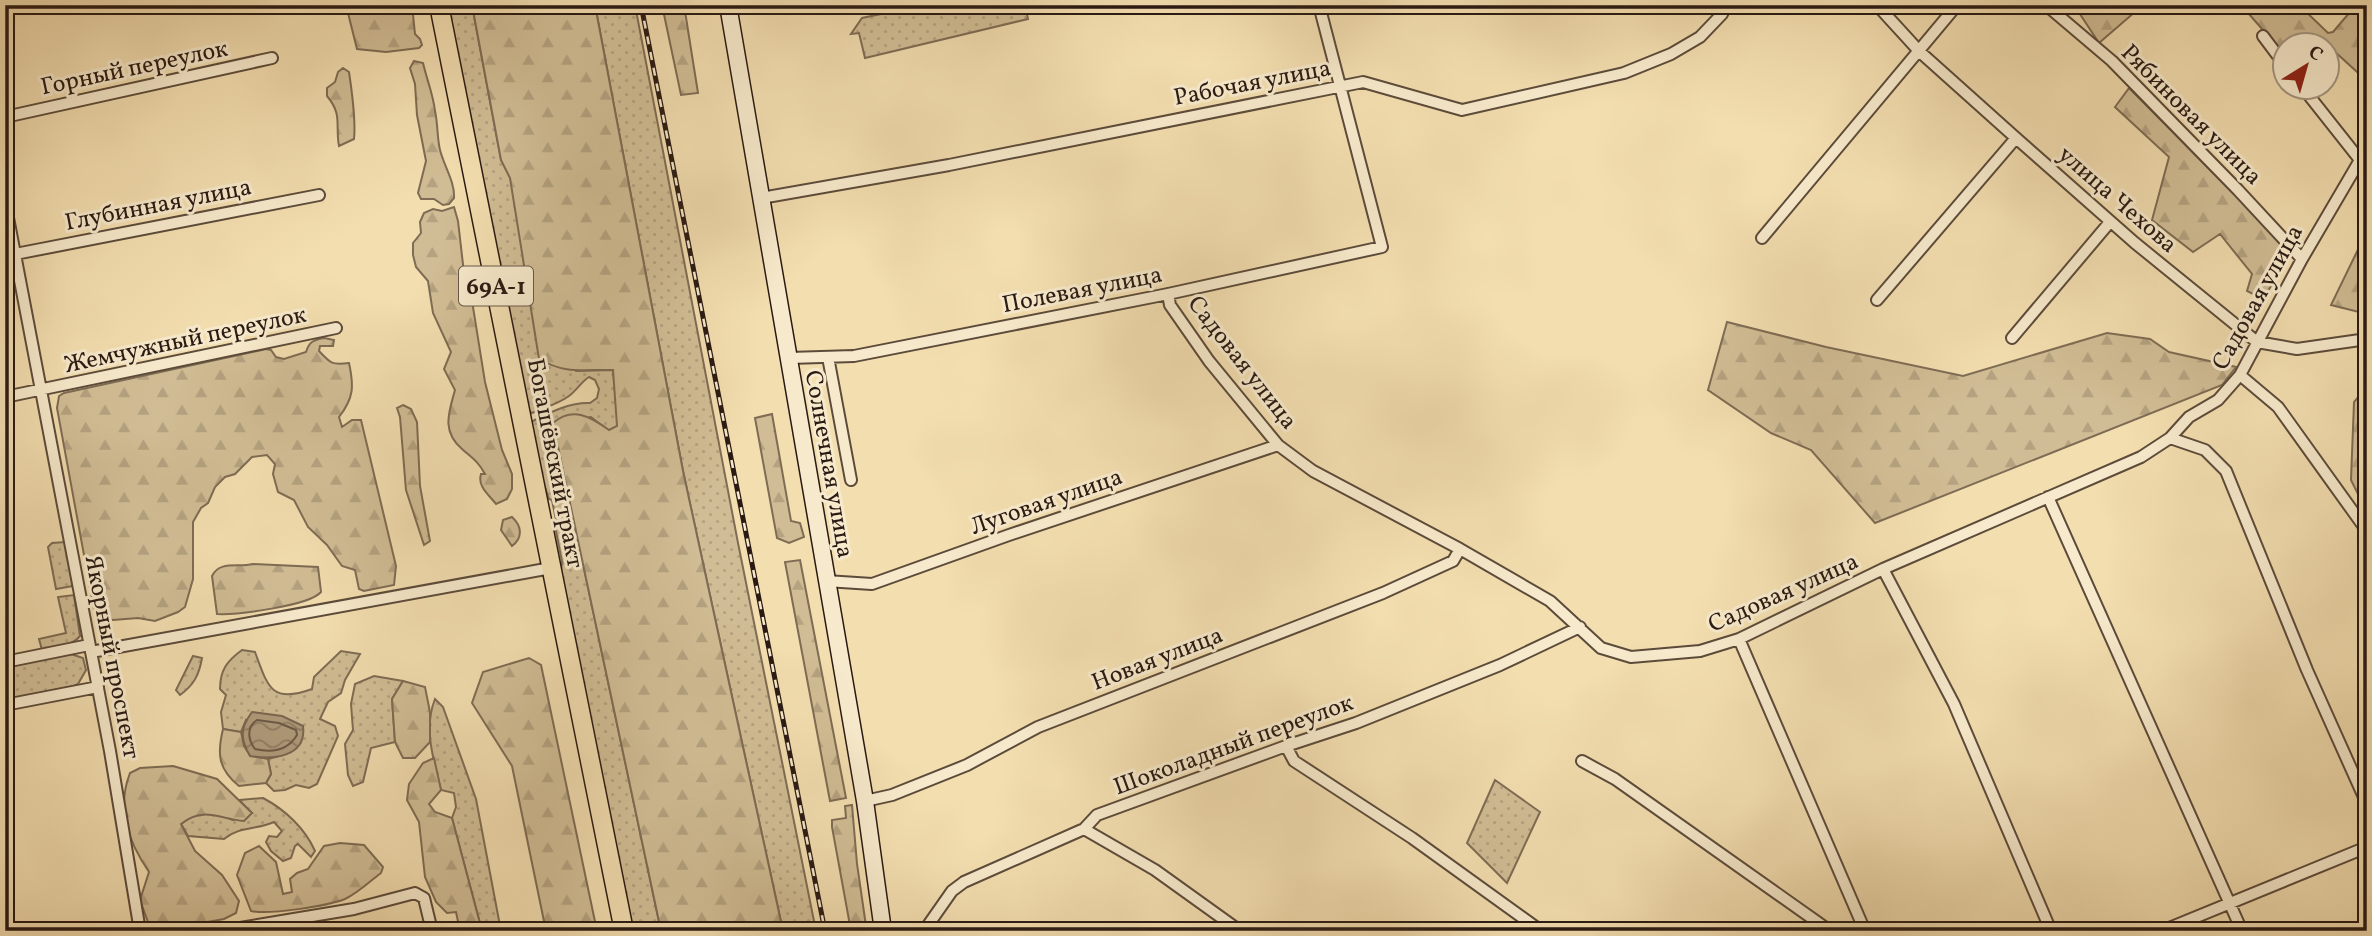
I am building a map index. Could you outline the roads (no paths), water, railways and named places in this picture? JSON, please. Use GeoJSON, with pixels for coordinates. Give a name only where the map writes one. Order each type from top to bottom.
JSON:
{"type":"FeatureCollection","features":[{"type":"Feature","properties":{"kind":"main road","name":"Богашёвский тракт"},"geometry":{"type":"LineString","coordinates":[[439,5],[624,931]]}},
{"type":"Feature","properties":{"kind":"street","name":"Солнечная улица"},"geometry":{"type":"LineString","coordinates":[[728,5],[865,801],[883,931]]}},
{"type":"Feature","properties":{"kind":"street"},"geometry":{"type":"LineString","coordinates":[[1319,5],[1340,86]]}},
{"type":"Feature","properties":{"kind":"street","name":"Рабочая улица"},"geometry":{"type":"LineString","coordinates":[[761,198],[949,165],[1363,82],[1462,110],[1624,72],[1671,54],[1700,37],[1722,15],[1726,5]]}},
{"type":"Feature","properties":{"kind":"street","name":"улица Чехова"},"geometry":{"type":"LineString","coordinates":[[1877,5],[1920,52],[2110,222],[2256,342],[2297,349],[2367,339]]}},
{"type":"Feature","properties":{"kind":"street"},"geometry":{"type":"LineString","coordinates":[[1762,238],[1957,5]]}},
{"type":"Feature","properties":{"kind":"street","name":"Рябиновая улица"},"geometry":{"type":"LineString","coordinates":[[2046,5],[2112,61],[2302,259]]}},
{"type":"Feature","properties":{"kind":"street"},"geometry":{"type":"LineString","coordinates":[[2263,36],[2270,45]]}},
{"type":"Feature","properties":{"kind":"street","name":"Горный переулок"},"geometry":{"type":"LineString","coordinates":[[5,117],[272,58]]}},
{"type":"Feature","properties":{"kind":"street","name":"Полевая улица"},"geometry":{"type":"LineString","coordinates":[[789,358],[854,356],[1168,294],[1382,247],[1340,86]]}},
{"type":"Feature","properties":{"kind":"street"},"geometry":{"type":"LineString","coordinates":[[2314,102],[2360,160]]}},
{"type":"Feature","properties":{"kind":"street"},"geometry":{"type":"LineString","coordinates":[[1877,300],[2016,138]]}},
{"type":"Feature","properties":{"kind":"street","name":"Садовая улица"},"geometry":{"type":"LineString","coordinates":[[1168,294],[1170,305],[1209,361],[1278,445],[1313,471],[1460,549],[1550,601],[1601,648],[1631,657],[1700,651],[1739,639],[1884,569],[2141,457],[2170,438],[2189,417],[2218,400],[2240,375],[2302,259],[2367,148]]}},
{"type":"Feature","properties":{"kind":"street","name":"Глубинная улица"},"geometry":{"type":"LineString","coordinates":[[11,254],[319,195]]}},
{"type":"Feature","properties":{"kind":"street","name":"Якорный проспект"},"geometry":{"type":"LineString","coordinates":[[5,202],[11,254],[42,391],[98,687],[140,931]]}},
{"type":"Feature","properties":{"kind":"street"},"geometry":{"type":"LineString","coordinates":[[2012,338],[2110,222]]}},
{"type":"Feature","properties":{"kind":"street","name":"Жемчужный переулок"},"geometry":{"type":"LineString","coordinates":[[5,397],[337,328]]}},
{"type":"Feature","properties":{"kind":"street"},"geometry":{"type":"LineString","coordinates":[[828,357],[851,480]]}},
{"type":"Feature","properties":{"kind":"street"},"geometry":{"type":"LineString","coordinates":[[2240,375],[2278,407],[2367,531]]}},
{"type":"Feature","properties":{"kind":"street"},"geometry":{"type":"LineString","coordinates":[[2170,438],[2205,450],[2216,458],[2226,471],[2307,670],[2367,804]]}},
{"type":"Feature","properties":{"kind":"street","name":"Луговая улица"},"geometry":{"type":"LineString","coordinates":[[826,581],[872,584],[1278,445]]}},
{"type":"Feature","properties":{"kind":"street"},"geometry":{"type":"LineString","coordinates":[[2048,497],[2242,931]]}},
{"type":"Feature","properties":{"kind":"street","name":"Новая улица"},"geometry":{"type":"LineString","coordinates":[[865,801],[892,795],[967,765],[1038,727],[1383,593],[1453,561],[1460,549]]}},
{"type":"Feature","properties":{"kind":"street"},"geometry":{"type":"LineString","coordinates":[[5,662],[551,568]]}},
{"type":"Feature","properties":{"kind":"street"},"geometry":{"type":"LineString","coordinates":[[1884,569],[1954,704],[2051,931]]}},
{"type":"Feature","properties":{"kind":"street","name":"Шоколадный переулок"},"geometry":{"type":"LineString","coordinates":[[924,931],[952,891],[964,882],[1084,829],[1097,815],[1356,723],[1488,670],[1580,627]]}},
{"type":"Feature","properties":{"kind":"street"},"geometry":{"type":"LineString","coordinates":[[1739,639],[1865,931]]}},
{"type":"Feature","properties":{"kind":"street"},"geometry":{"type":"LineString","coordinates":[[5,705],[98,687]]}},
{"type":"Feature","properties":{"kind":"street"},"geometry":{"type":"LineString","coordinates":[[1286,746],[1294,761],[1412,838],[1541,931]]}},
{"type":"Feature","properties":{"kind":"street"},"geometry":{"type":"LineString","coordinates":[[1581,761],[1615,779],[1830,931]]}},
{"type":"Feature","properties":{"kind":"street"},"geometry":{"type":"LineString","coordinates":[[1084,829],[1155,870],[1240,931]]}},
{"type":"Feature","properties":{"kind":"street"},"geometry":{"type":"LineString","coordinates":[[2162,931],[2367,847]]}},
{"type":"Feature","properties":{"kind":"street"},"geometry":{"type":"LineString","coordinates":[[222,931],[354,909],[415,893],[424,898],[432,931]]}},
{"type":"Feature","properties":{"kind":"water"},"geometry":{"type":"Polygon","coordinates":[[[252,712],[282,716],[303,726],[300,744],[287,754],[250,756],[243,734],[245,723],[252,712]]]}},
{"type":"Feature","properties":{"kind":"railway"},"geometry":{"type":"LineString","coordinates":[[641,5],[825,931]]}}]}
